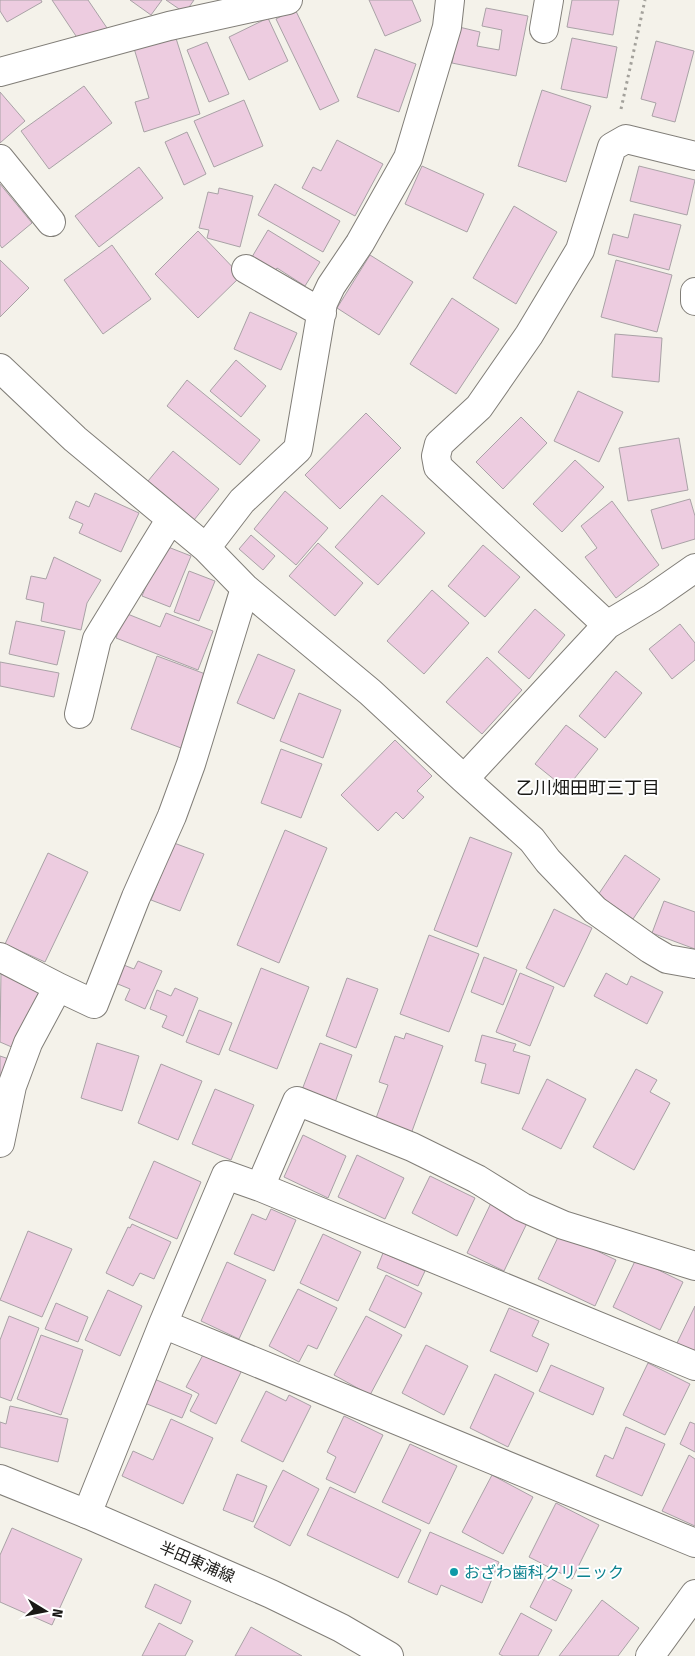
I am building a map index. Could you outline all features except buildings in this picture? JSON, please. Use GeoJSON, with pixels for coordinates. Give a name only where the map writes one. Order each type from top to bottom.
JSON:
{"type":"FeatureCollection","features":[{"type":"Feature","properties":{"kind":"street"},"geometry":{"type":"LineString","coordinates":[[0,72],[169,26],[288,0]]}},
{"type":"Feature","properties":{"kind":"street"},"geometry":{"type":"LineString","coordinates":[[206,548],[242,501],[298,449],[324,303],[331,286],[360,243],[408,158],[447,27],[450,0]]}},
{"type":"Feature","properties":{"kind":"street"},"geometry":{"type":"LineString","coordinates":[[544,29],[549,0]]}},
{"type":"Feature","properties":{"kind":"street"},"geometry":{"type":"LineString","coordinates":[[607,625],[438,467],[436,456],[439,444],[479,407],[523,343],[580,250],[612,148],[626,139],[695,156]]}},
{"type":"Feature","properties":{"kind":"street"},"geometry":{"type":"LineString","coordinates":[[0,159],[51,222]]}},
{"type":"Feature","properties":{"kind":"street"},"geometry":{"type":"LineString","coordinates":[[246,269],[322,313]]}},
{"type":"Feature","properties":{"kind":"street"},"geometry":{"type":"LineString","coordinates":[[695,292],[695,301]]}},
{"type":"Feature","properties":{"kind":"street"},"geometry":{"type":"LineString","coordinates":[[0,368],[75,439],[170,520],[206,548],[245,588],[370,692],[532,840],[548,861],[596,910],[667,959],[695,964]]}},
{"type":"Feature","properties":{"kind":"street"},"geometry":{"type":"LineString","coordinates":[[79,714],[97,638],[170,520]]}},
{"type":"Feature","properties":{"kind":"street"},"geometry":{"type":"LineString","coordinates":[[464,779],[607,625],[695,568]]}},
{"type":"Feature","properties":{"kind":"street"},"geometry":{"type":"LineString","coordinates":[[0,957],[58,988],[94,1004],[136,898],[172,816],[245,588]]}},
{"type":"Feature","properties":{"kind":"street"},"geometry":{"type":"LineString","coordinates":[[0,1142],[12,1086],[28,1043],[58,988]]}},
{"type":"Feature","properties":{"kind":"street"},"geometry":{"type":"LineString","coordinates":[[260,1186],[297,1101],[412,1147],[477,1179],[522,1207],[562,1225],[695,1266]]}},
{"type":"Feature","properties":{"kind":"street"},"geometry":{"type":"LineString","coordinates":[[87,1514],[163,1324],[226,1175],[260,1186],[695,1366]]}},
{"type":"Feature","properties":{"kind":"street"},"geometry":{"type":"LineString","coordinates":[[163,1324],[695,1543]]}},
{"type":"Feature","properties":{"kind":"street","name":"半田東浦線"},"geometry":{"type":"LineString","coordinates":[[0,1478],[271,1594],[341,1628],[389,1656]]}},
{"type":"Feature","properties":{"kind":"street"},"geometry":{"type":"LineString","coordinates":[[650,1656],[695,1594]]}},
{"type":"Feature","properties":{"kind":"path"},"geometry":{"type":"LineString","coordinates":[[612,148],[645,0]]}},
{"type":"Feature","properties":{"kind":"place","name":"おざわ歯科クリニック"},"geometry":{"type":"Point","coordinates":[454,1572]}},
{"type":"Feature","properties":{"kind":"district","name":"乙川畑田町三丁目"},"geometry":{"type":"Point","coordinates":[588,788]}}]}
